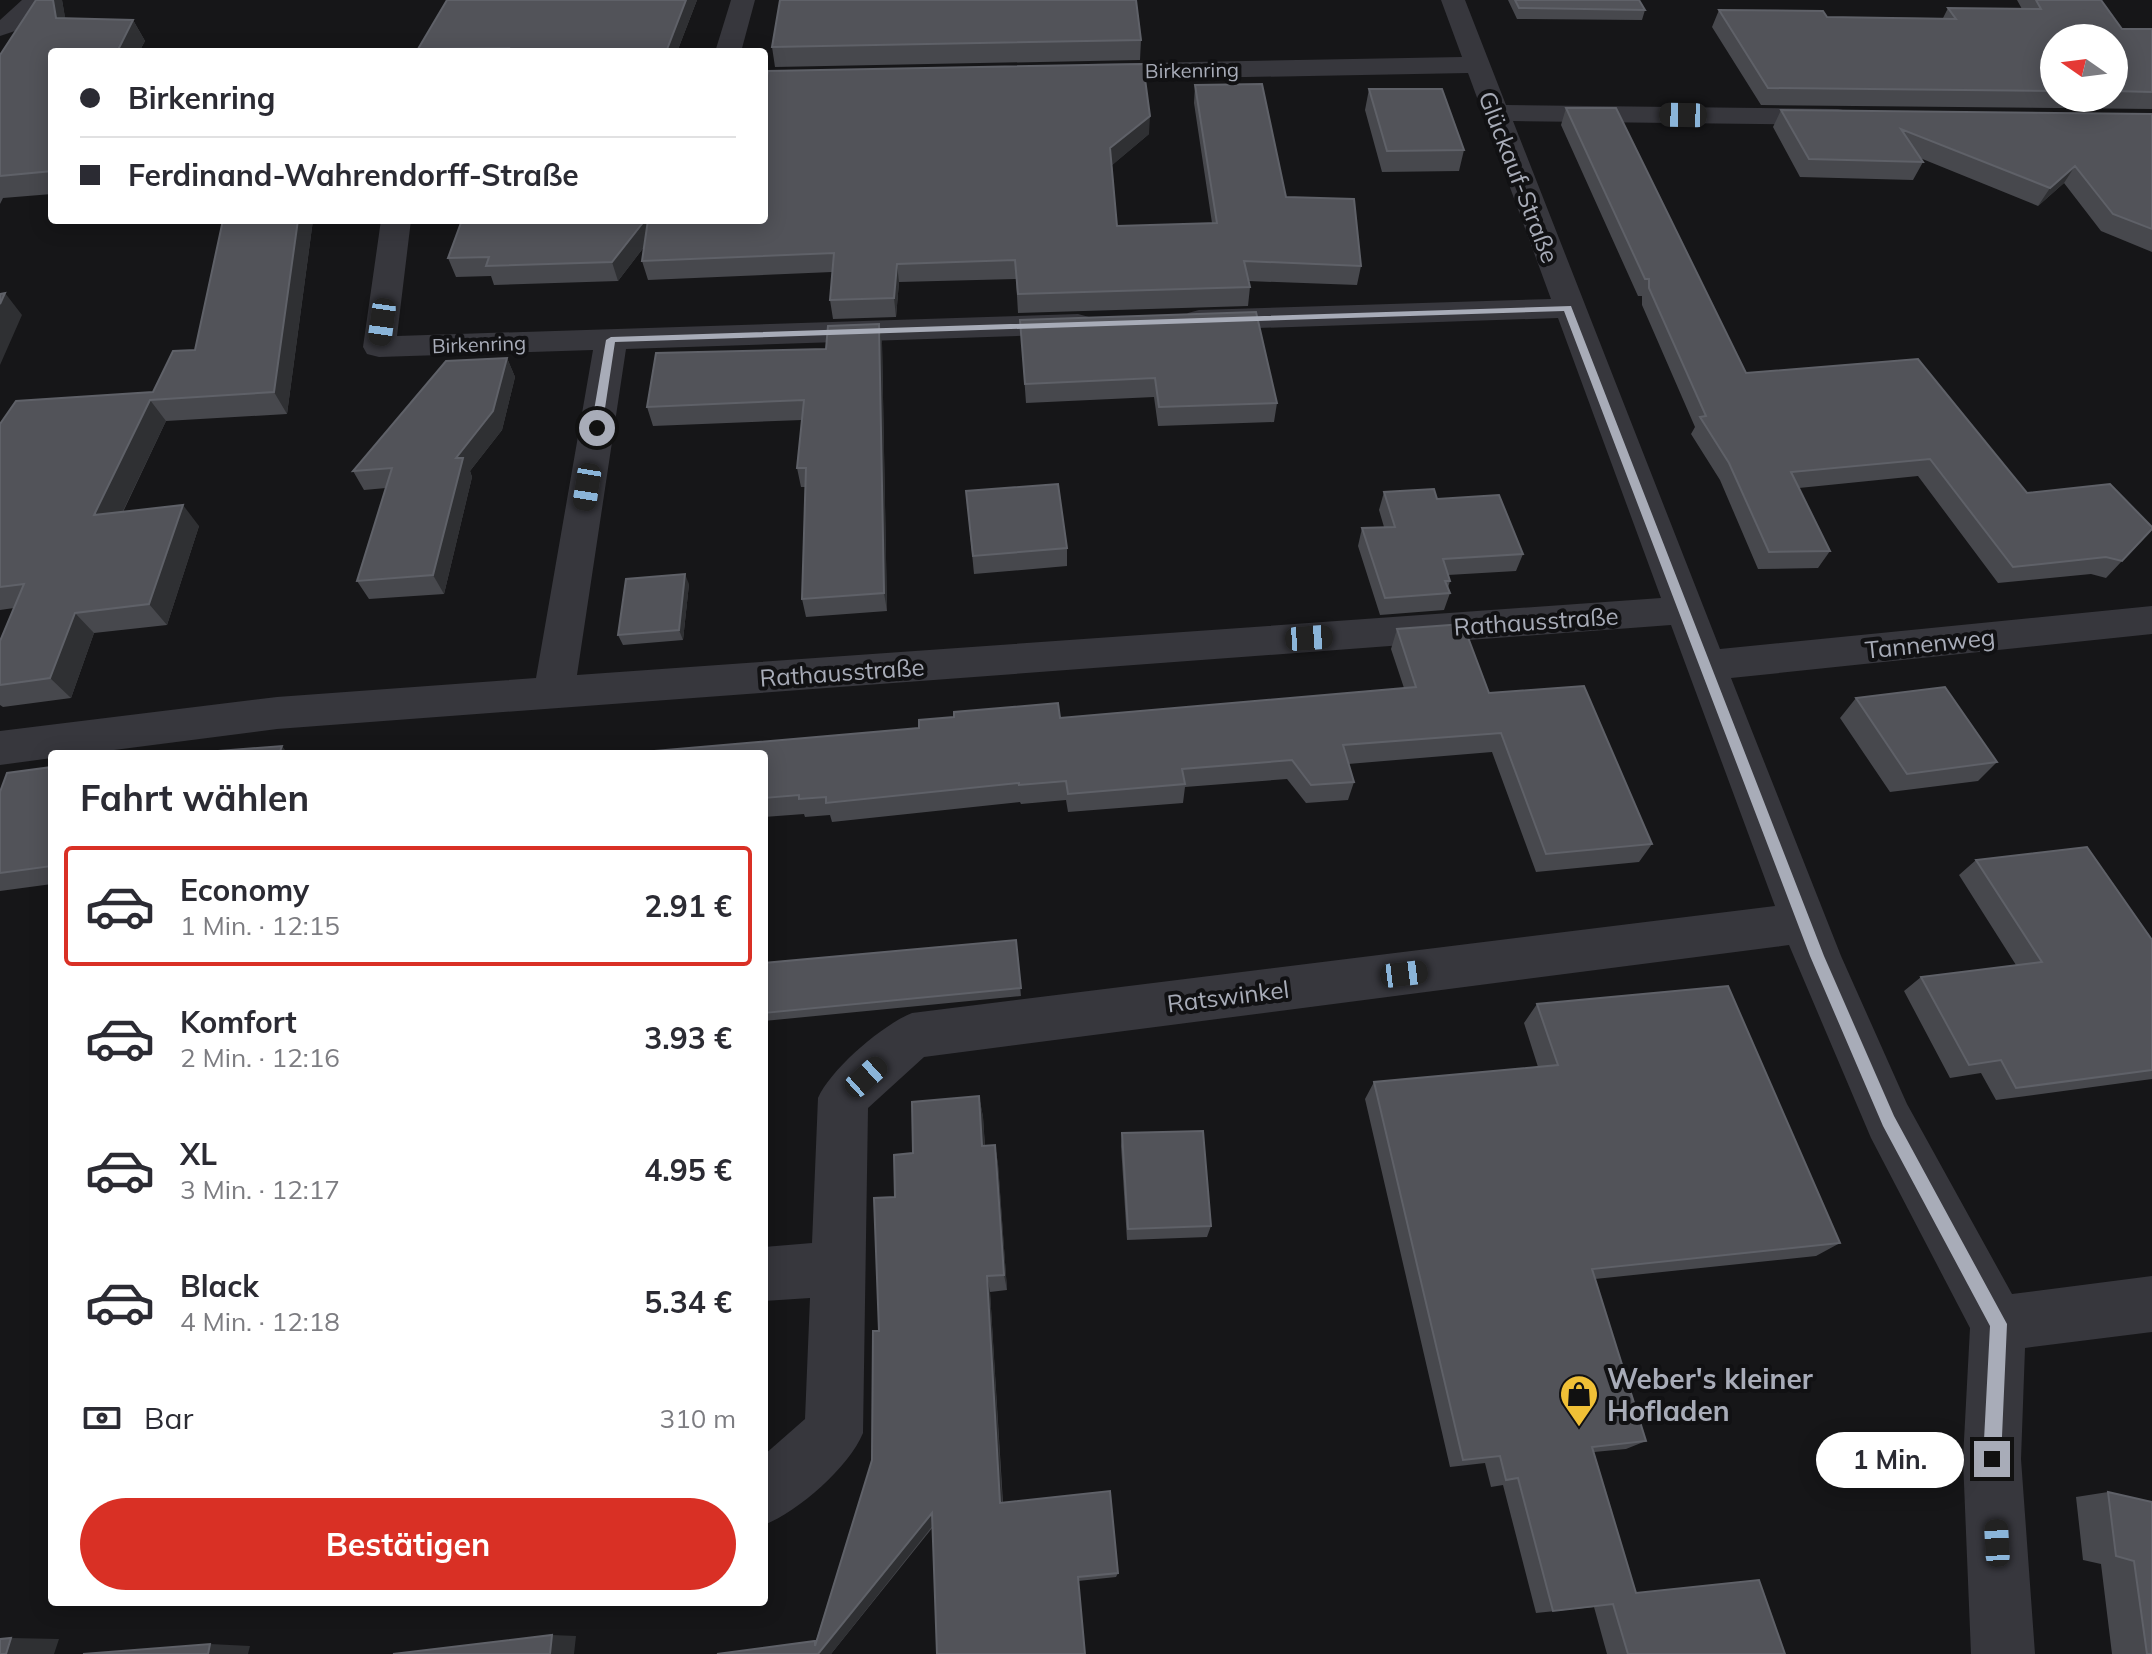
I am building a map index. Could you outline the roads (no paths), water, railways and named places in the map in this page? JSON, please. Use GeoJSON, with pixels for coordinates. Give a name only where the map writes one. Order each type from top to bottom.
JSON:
{"type":"FeatureCollection","features":[{"type":"Feature","properties":{"kind":"street"},"geometry":{"type":"LineString","coordinates":[[0,28],[12,24],[36,0]]}},
{"type":"Feature","properties":{"kind":"street"},"geometry":{"type":"LineString","coordinates":[[729,48],[743,0]]}},
{"type":"Feature","properties":{"kind":"street","name":"Glückauf-Straße"},"geometry":{"type":"LineString","coordinates":[[1453,0],[1804,923],[1889,1121],[1998,1324]]}},
{"type":"Feature","properties":{"kind":"street","name":"Birkenring"},"geometry":{"type":"LineString","coordinates":[[1065,73],[1477,65]]}},
{"type":"Feature","properties":{"kind":"street"},"geometry":{"type":"LineString","coordinates":[[1496,113],[1871,117]]}},
{"type":"Feature","properties":{"kind":"street","name":"Birkenring"},"geometry":{"type":"LineString","coordinates":[[395,224],[379,347],[1105,323]]}},
{"type":"Feature","properties":{"kind":"street"},"geometry":{"type":"LineString","coordinates":[[1169,321],[1568,308]]}},
{"type":"Feature","properties":{"kind":"street"},"geometry":{"type":"LineString","coordinates":[[554,694],[611,340]]}},
{"type":"Feature","properties":{"kind":"street","name":"Rathausstraße"},"geometry":{"type":"LineString","coordinates":[[0,748],[277,713],[1686,610]]}},
{"type":"Feature","properties":{"kind":"street","name":"Tannenweg"},"geometry":{"type":"LineString","coordinates":[[1707,665],[2152,620]]}},
{"type":"Feature","properties":{"kind":"street","name":"Ratswinkel"},"geometry":{"type":"LineString","coordinates":[[768,1491],[834,1433],[843,1098],[912,1036],[1804,923]]}},
{"type":"Feature","properties":{"kind":"street"},"geometry":{"type":"LineString","coordinates":[[768,1274],[839,1268]]}},
{"type":"Feature","properties":{"kind":"street"},"geometry":{"type":"LineString","coordinates":[[2003,1654],[1992,1459],[1998,1324],[2152,1304]]}},
{"type":"Feature","properties":{"kind":"place","name":"Weber's kleiner Hofladen"},"geometry":{"type":"Point","coordinates":[1579,1428]}}]}
